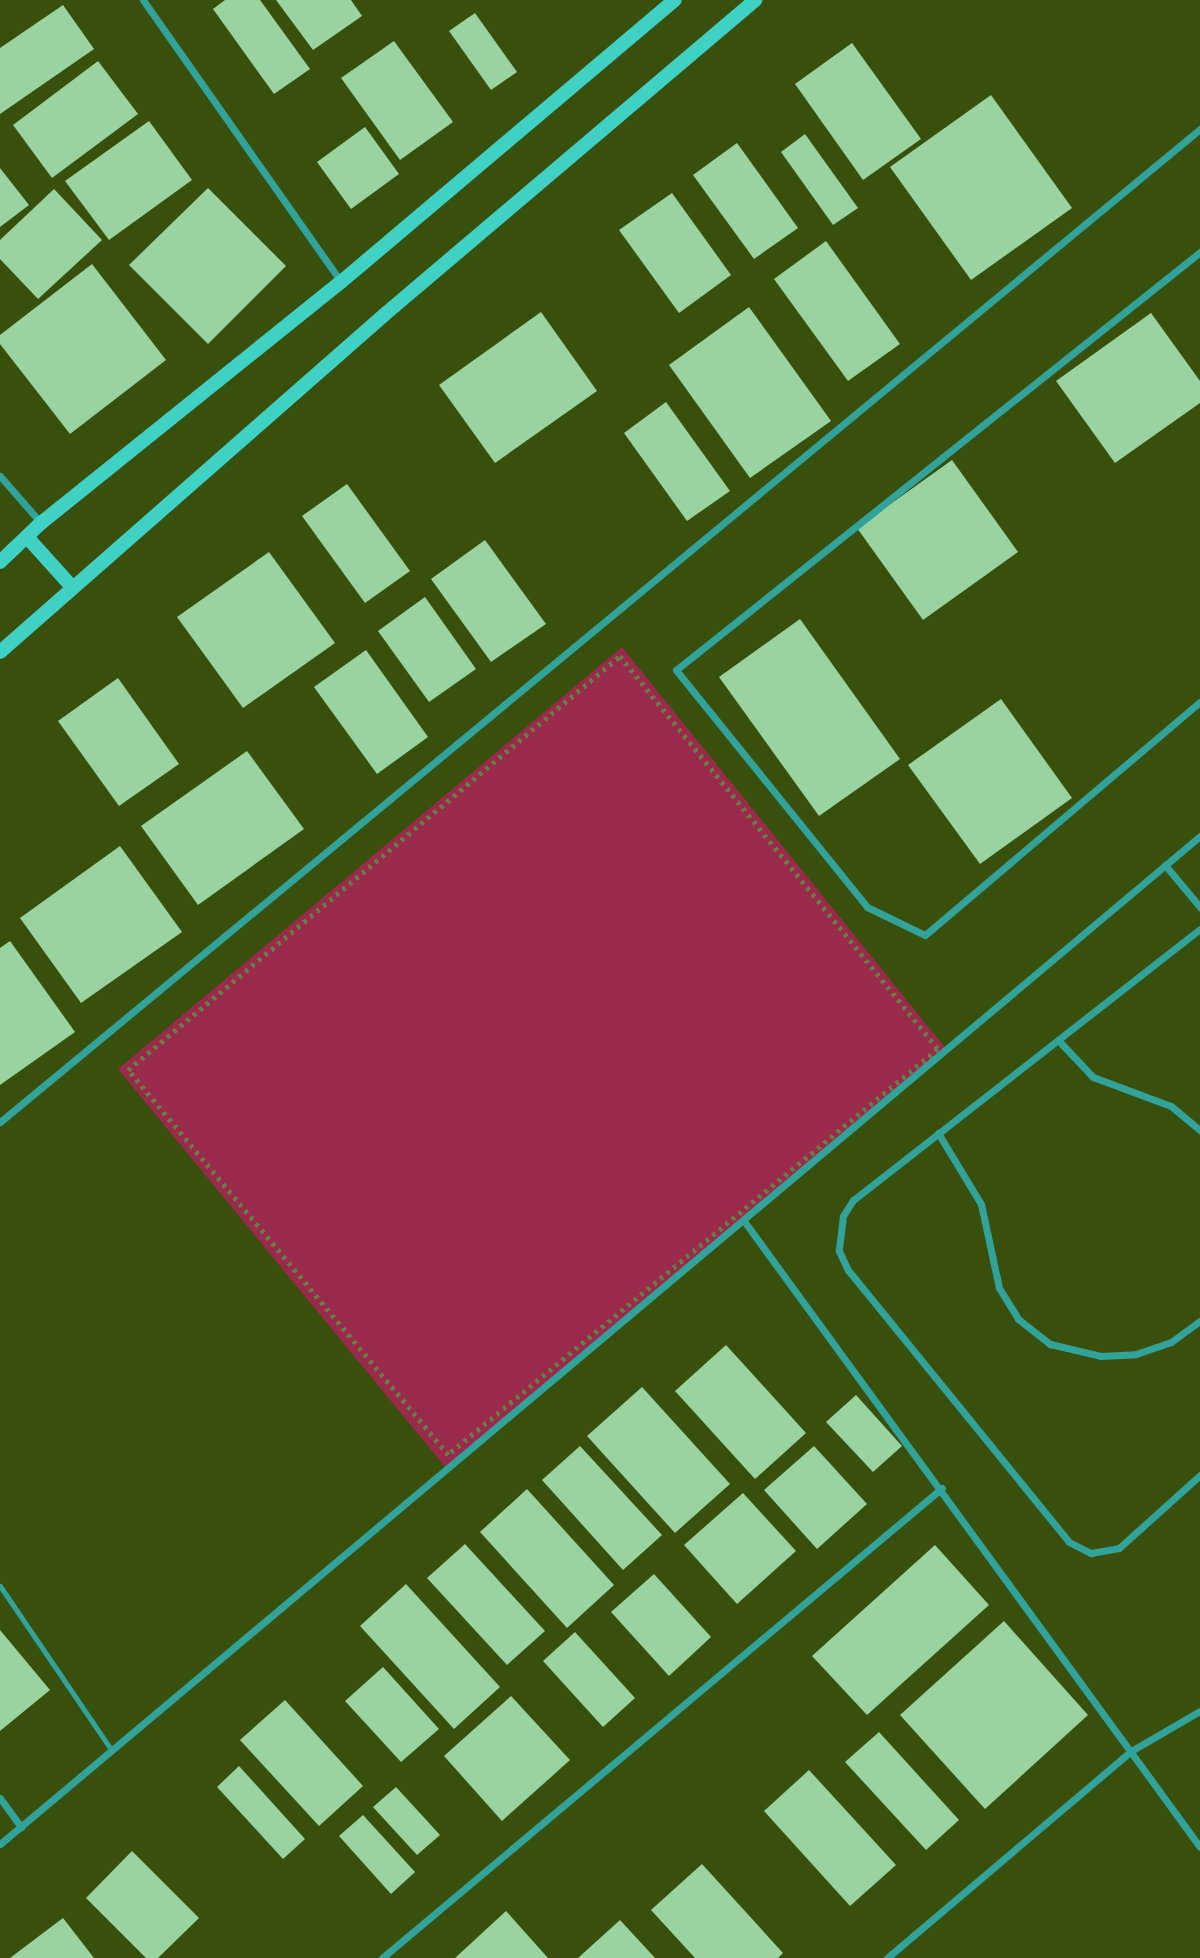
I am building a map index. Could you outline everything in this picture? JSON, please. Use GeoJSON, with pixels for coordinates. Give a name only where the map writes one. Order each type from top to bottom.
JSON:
{"type":"FeatureCollection","features":[{"type":"Feature","properties":{"kind":"street"},"geometry":{"type":"LineString","coordinates":[[143,0],[341,282]]}},
{"type":"Feature","properties":{"kind":"street"},"geometry":{"type":"LineString","coordinates":[[2,557],[341,282],[675,0]]}},
{"type":"Feature","properties":{"kind":"street"},"geometry":{"type":"LineString","coordinates":[[0,652],[72,587],[756,0]]}},
{"type":"Feature","properties":{"kind":"street"},"geometry":{"type":"LineString","coordinates":[[0,1122],[1200,129]]}},
{"type":"Feature","properties":{"kind":"street"},"geometry":{"type":"LineString","coordinates":[[1200,252],[676,670],[867,907],[925,935],[1200,702]]}},
{"type":"Feature","properties":{"kind":"street"},"geometry":{"type":"LineString","coordinates":[[0,476],[41,523]]}},
{"type":"Feature","properties":{"kind":"street"},"geometry":{"type":"LineString","coordinates":[[27,537],[72,587]]}},
{"type":"Feature","properties":{"kind":"street"},"geometry":{"type":"LineString","coordinates":[[0,1844],[1200,836]]}},
{"type":"Feature","properties":{"kind":"street"},"geometry":{"type":"LineString","coordinates":[[1165,865],[1200,907]]}},
{"type":"Feature","properties":{"kind":"street"},"geometry":{"type":"LineString","coordinates":[[1200,929],[853,1200],[839,1234],[839,1251],[848,1270],[1069,1542],[1091,1553],[1119,1548],[1200,1475]]}},
{"type":"Feature","properties":{"kind":"street"},"geometry":{"type":"LineString","coordinates":[[1058,1040],[1093,1077],[1171,1106],[1200,1130]]}},
{"type":"Feature","properties":{"kind":"street"},"geometry":{"type":"LineString","coordinates":[[937,1133],[981,1204],[999,1288],[1018,1319],[1050,1344],[1101,1356],[1136,1354],[1171,1342],[1200,1321]]}},
{"type":"Feature","properties":{"kind":"street"},"geometry":{"type":"LineString","coordinates":[[744,1221],[942,1488],[1200,1847]]}},
{"type":"Feature","properties":{"kind":"street"},"geometry":{"type":"LineString","coordinates":[[382,1958],[942,1488]]}},
{"type":"Feature","properties":{"kind":"street"},"geometry":{"type":"LineString","coordinates":[[887,1958],[1131,1751],[1200,1712]]}},
{"type":"Feature","properties":{"kind":"street"},"geometry":{"type":"LineString","coordinates":[[0,1798],[21,1827]]}},
{"type":"Feature","properties":{"kind":"lane"},"geometry":{"type":"LineString","coordinates":[[0,1586],[112,1751]]}},
{"type":"Feature","properties":{"kind":"path"},"geometry":{"type":"LineString","coordinates":[[620,656],[938,1049],[448,1455],[128,1070],[620,656]]}},
{"type":"Feature","properties":{"kind":"shaded area"},"geometry":{"type":"Polygon","coordinates":[[[622,647],[947,1050],[446,1468],[118,1069],[622,647]]]}},
{"type":"Feature","properties":{"kind":"building"},"geometry":{"type":"Polygon","coordinates":[[[225,0],[260,0],[310,69],[274,94],[213,9],[225,0]]]}},
{"type":"Feature","properties":{"kind":"building"},"geometry":{"type":"Polygon","coordinates":[[[276,0],[351,0],[362,16],[313,50],[276,0]]]}},
{"type":"Feature","properties":{"kind":"building"},"geometry":{"type":"Polygon","coordinates":[[[63,5],[94,49],[0,114],[0,48],[63,5]]]}},
{"type":"Feature","properties":{"kind":"building"},"geometry":{"type":"Polygon","coordinates":[[[475,13],[517,72],[491,90],[449,31],[475,13]]]}},
{"type":"Feature","properties":{"kind":"building"},"geometry":{"type":"Polygon","coordinates":[[[394,41],[453,122],[400,160],[341,78],[394,41]]]}},
{"type":"Feature","properties":{"kind":"building"},"geometry":{"type":"Polygon","coordinates":[[[852,43],[921,139],[863,180],[795,84],[852,43]]]}},
{"type":"Feature","properties":{"kind":"building"},"geometry":{"type":"Polygon","coordinates":[[[98,61],[138,114],[52,178],[13,125],[98,61]]]}},
{"type":"Feature","properties":{"kind":"building"},"geometry":{"type":"Polygon","coordinates":[[[991,95],[1072,208],[971,280],[890,167],[991,95]]]}},
{"type":"Feature","properties":{"kind":"building"},"geometry":{"type":"Polygon","coordinates":[[[149,121],[192,180],[109,240],[65,181],[149,121]]]}},
{"type":"Feature","properties":{"kind":"building"},"geometry":{"type":"Polygon","coordinates":[[[365,127],[399,174],[351,209],[317,162],[365,127]]]}},
{"type":"Feature","properties":{"kind":"building"},"geometry":{"type":"Polygon","coordinates":[[[805,134],[858,208],[833,225],[781,152],[805,134]]]}},
{"type":"Feature","properties":{"kind":"building"},"geometry":{"type":"Polygon","coordinates":[[[737,143],[798,228],[754,259],[693,175],[737,143]]]}},
{"type":"Feature","properties":{"kind":"building"},"geometry":{"type":"Polygon","coordinates":[[[0,168],[29,205],[0,227],[0,168]]]}},
{"type":"Feature","properties":{"kind":"building"},"geometry":{"type":"Polygon","coordinates":[[[208,188],[286,266],[208,344],[129,265],[208,188]]]}},
{"type":"Feature","properties":{"kind":"building"},"geometry":{"type":"Polygon","coordinates":[[[54,189],[102,240],[38,299],[0,259],[0,240],[54,189]]]}},
{"type":"Feature","properties":{"kind":"building"},"geometry":{"type":"Polygon","coordinates":[[[672,193],[731,275],[679,313],[619,230],[672,193]]]}},
{"type":"Feature","properties":{"kind":"building"},"geometry":{"type":"Polygon","coordinates":[[[826,241],[900,344],[848,381],[774,279],[826,241]]]}},
{"type":"Feature","properties":{"kind":"building"},"geometry":{"type":"Polygon","coordinates":[[[92,264],[166,360],[70,434],[0,344],[0,335],[92,264]]]}},
{"type":"Feature","properties":{"kind":"building"},"geometry":{"type":"Polygon","coordinates":[[[749,307],[831,421],[750,478],[669,365],[749,307]]]}},
{"type":"Feature","properties":{"kind":"building"},"geometry":{"type":"Polygon","coordinates":[[[541,312],[597,391],[495,463],[439,385],[541,312]]]}},
{"type":"Feature","properties":{"kind":"building"},"geometry":{"type":"Polygon","coordinates":[[[1151,313],[1200,381],[1200,403],[1115,463],[1056,381],[1151,313]]]}},
{"type":"Feature","properties":{"kind":"building"},"geometry":{"type":"Polygon","coordinates":[[[666,402],[730,491],[687,521],[624,433],[666,402]]]}},
{"type":"Feature","properties":{"kind":"building"},"geometry":{"type":"Polygon","coordinates":[[[952,460],[1018,552],[923,620],[857,528],[952,460]]]}},
{"type":"Feature","properties":{"kind":"building"},"geometry":{"type":"Polygon","coordinates":[[[347,484],[410,571],[365,603],[302,516],[347,484]]]}},
{"type":"Feature","properties":{"kind":"building"},"geometry":{"type":"Polygon","coordinates":[[[485,540],[546,624],[491,662],[431,579],[485,540]]]}},
{"type":"Feature","properties":{"kind":"building"},"geometry":{"type":"Polygon","coordinates":[[[269,552],[335,643],[243,708],[177,617],[269,552]]]}},
{"type":"Feature","properties":{"kind":"building"},"geometry":{"type":"Polygon","coordinates":[[[425,597],[476,669],[429,702],[378,631],[425,597]]]}},
{"type":"Feature","properties":{"kind":"building"},"geometry":{"type":"Polygon","coordinates":[[[800,619],[900,759],[819,816],[719,677],[800,619]]]}},
{"type":"Feature","properties":{"kind":"building"},"geometry":{"type":"Polygon","coordinates":[[[366,650],[428,737],[377,774],[314,687],[366,650]]]}},
{"type":"Feature","properties":{"kind":"building"},"geometry":{"type":"Polygon","coordinates":[[[118,678],[179,764],[119,806],[58,721],[118,678]]]}},
{"type":"Feature","properties":{"kind":"building"},"geometry":{"type":"Polygon","coordinates":[[[1001,699],[1072,798],[980,864],[908,765],[1001,699]]]}},
{"type":"Feature","properties":{"kind":"building"},"geometry":{"type":"Polygon","coordinates":[[[247,751],[304,829],[198,905],[141,826],[247,751]]]}},
{"type":"Feature","properties":{"kind":"building"},"geometry":{"type":"Polygon","coordinates":[[[120,846],[182,932],[81,1003],[20,918],[120,846]]]}},
{"type":"Feature","properties":{"kind":"building"},"geometry":{"type":"Polygon","coordinates":[[[10,941],[75,1032],[0,1085],[0,948],[10,941]]]}},
{"type":"Feature","properties":{"kind":"building"},"geometry":{"type":"Polygon","coordinates":[[[726,1345],[806,1433],[755,1479],[675,1391],[726,1345]]]}},
{"type":"Feature","properties":{"kind":"building"},"geometry":{"type":"Polygon","coordinates":[[[642,1387],[730,1484],[675,1533],[587,1436],[642,1387]]]}},
{"type":"Feature","properties":{"kind":"building"},"geometry":{"type":"Polygon","coordinates":[[[856,1395],[902,1446],[873,1472],[826,1422],[856,1395]]]}},
{"type":"Feature","properties":{"kind":"building"},"geometry":{"type":"Polygon","coordinates":[[[580,1446],[662,1535],[623,1570],[542,1480],[580,1446]]]}},
{"type":"Feature","properties":{"kind":"building"},"geometry":{"type":"Polygon","coordinates":[[[814,1446],[867,1504],[817,1549],[764,1490],[814,1446]]]}},
{"type":"Feature","properties":{"kind":"building"},"geometry":{"type":"Polygon","coordinates":[[[527,1489],[614,1585],[567,1628],[480,1532],[527,1489]]]}},
{"type":"Feature","properties":{"kind":"building"},"geometry":{"type":"Polygon","coordinates":[[[743,1493],[796,1551],[737,1604],[684,1545],[743,1493]]]}},
{"type":"Feature","properties":{"kind":"building"},"geometry":{"type":"Polygon","coordinates":[[[465,1544],[545,1631],[507,1665],[427,1578],[465,1544]]]}},
{"type":"Feature","properties":{"kind":"building"},"geometry":{"type":"Polygon","coordinates":[[[935,1545],[989,1605],[867,1715],[812,1656],[935,1545]]]}},
{"type":"Feature","properties":{"kind":"building"},"geometry":{"type":"Polygon","coordinates":[[[654,1574],[711,1637],[669,1676],[611,1612],[654,1574]]]}},
{"type":"Feature","properties":{"kind":"building"},"geometry":{"type":"Polygon","coordinates":[[[406,1584],[500,1687],[454,1729],[360,1626],[406,1584]]]}},
{"type":"Feature","properties":{"kind":"building"},"geometry":{"type":"Polygon","coordinates":[[[1004,1621],[1088,1715],[985,1809],[900,1715],[1004,1621]]]}},
{"type":"Feature","properties":{"kind":"building"},"geometry":{"type":"Polygon","coordinates":[[[0,1630],[50,1690],[0,1731],[0,1630]]]}},
{"type":"Feature","properties":{"kind":"building"},"geometry":{"type":"Polygon","coordinates":[[[575,1632],[635,1698],[603,1727],[543,1661],[575,1632]]]}},
{"type":"Feature","properties":{"kind":"building"},"geometry":{"type":"Polygon","coordinates":[[[383,1667],[439,1729],[401,1762],[345,1701],[383,1667]]]}},
{"type":"Feature","properties":{"kind":"building"},"geometry":{"type":"Polygon","coordinates":[[[511,1696],[570,1760],[502,1821],[444,1756],[511,1696]]]}},
{"type":"Feature","properties":{"kind":"building"},"geometry":{"type":"Polygon","coordinates":[[[285,1700],[363,1786],[319,1826],[240,1740],[285,1700]]]}},
{"type":"Feature","properties":{"kind":"building"},"geometry":{"type":"Polygon","coordinates":[[[879,1732],[959,1820],[926,1850],[845,1762],[879,1732]]]}},
{"type":"Feature","properties":{"kind":"building"},"geometry":{"type":"Polygon","coordinates":[[[239,1766],[305,1839],[283,1859],[217,1787],[239,1766]]]}},
{"type":"Feature","properties":{"kind":"building"},"geometry":{"type":"Polygon","coordinates":[[[809,1770],[896,1865],[850,1906],[764,1811],[809,1770]]]}},
{"type":"Feature","properties":{"kind":"building"},"geometry":{"type":"Polygon","coordinates":[[[396,1787],[440,1835],[417,1855],[373,1807],[396,1787]]]}},
{"type":"Feature","properties":{"kind":"building"},"geometry":{"type":"Polygon","coordinates":[[[363,1815],[415,1872],[391,1894],[339,1836],[363,1815]]]}},
{"type":"Feature","properties":{"kind":"building"},"geometry":{"type":"Polygon","coordinates":[[[132,1851],[199,1918],[158,1958],[146,1958],[86,1898],[132,1851]]]}},
{"type":"Feature","properties":{"kind":"building"},"geometry":{"type":"Polygon","coordinates":[[[702,1864],[783,1953],[778,1958],[695,1958],[651,1910],[702,1864]]]}},
{"type":"Feature","properties":{"kind":"building"},"geometry":{"type":"Polygon","coordinates":[[[506,1911],[548,1958],[455,1958],[506,1911]]]}},
{"type":"Feature","properties":{"kind":"building"},"geometry":{"type":"Polygon","coordinates":[[[63,1918],[94,1958],[10,1958],[63,1918]]]}},
{"type":"Feature","properties":{"kind":"building"},"geometry":{"type":"Polygon","coordinates":[[[620,1920],[655,1958],[578,1958],[620,1920]]]}}]}
